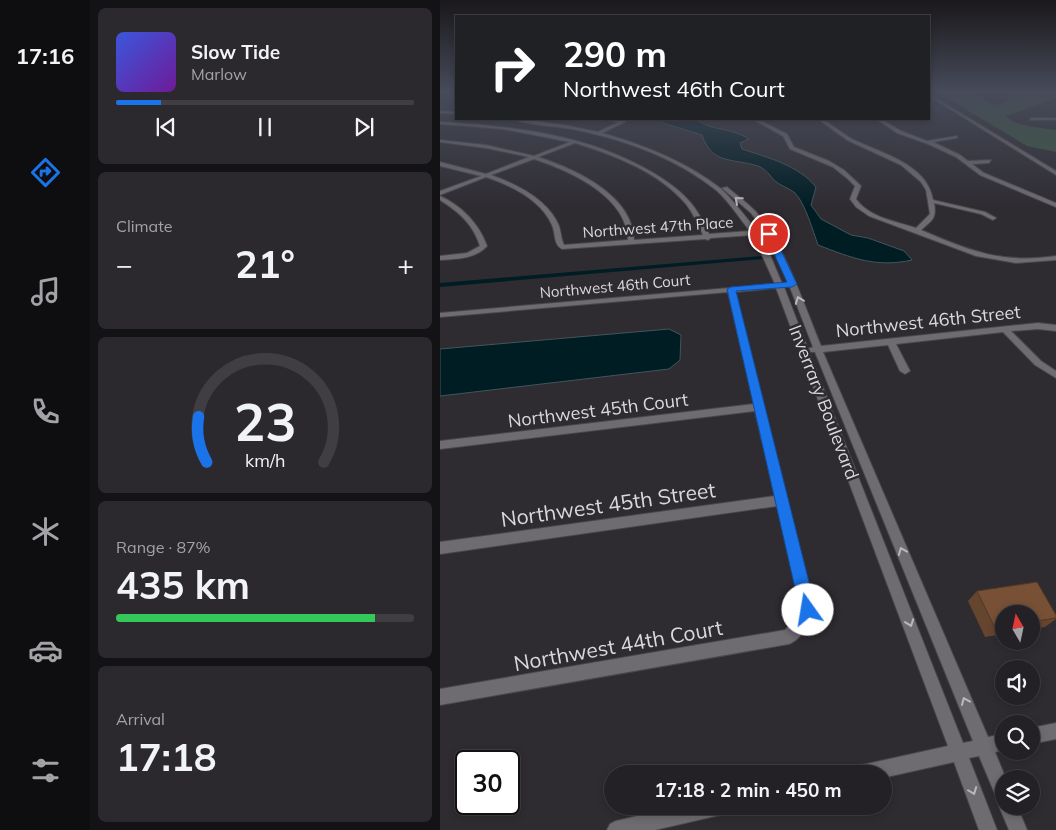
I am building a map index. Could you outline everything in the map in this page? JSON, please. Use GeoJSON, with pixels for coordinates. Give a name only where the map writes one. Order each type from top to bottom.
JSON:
{"type":"FeatureCollection","features":[{"type":"Feature","properties":{"kind":"street"},"geometry":{"type":"LineString","coordinates":[[516,131],[538,133],[574,142],[623,158],[660,180],[684,198],[694,211],[708,238]]}},
{"type":"Feature","properties":{"kind":"street","name":"Inverrary Boulevard"},"geometry":{"type":"LineString","coordinates":[[592,131],[634,144],[688,168],[719,190],[756,233],[779,285],[849,464],[988,830]]}},
{"type":"Feature","properties":{"kind":"street","name":"Inverrary Boulevard"},"geometry":{"type":"LineString","coordinates":[[594,131],[639,142],[691,165],[724,188],[752,212],[769,234],[792,284],[995,774]]}},
{"type":"Feature","properties":{"kind":"street"},"geometry":{"type":"LineString","coordinates":[[590,136],[603,131]]}},
{"type":"Feature","properties":{"kind":"street"},"geometry":{"type":"LineString","coordinates":[[777,131],[785,135],[792,148],[834,164],[847,173],[858,186],[853,199],[858,208],[866,213],[917,231],[952,247],[985,256],[1009,260],[1034,261],[1056,258]]}},
{"type":"Feature","properties":{"kind":"street"},"geometry":{"type":"LineString","coordinates":[[837,131],[849,139],[903,164],[923,181],[929,190],[932,201],[931,218],[917,231]]}},
{"type":"Feature","properties":{"kind":"street"},"geometry":{"type":"LineString","coordinates":[[897,131],[958,156],[982,174],[1056,204]]}},
{"type":"Feature","properties":{"kind":"street"},"geometry":{"type":"LineString","coordinates":[[987,131],[1056,173]]}},
{"type":"Feature","properties":{"kind":"street"},"geometry":{"type":"LineString","coordinates":[[927,142],[955,137]]}},
{"type":"Feature","properties":{"kind":"street"},"geometry":{"type":"LineString","coordinates":[[440,193],[582,139]]}},
{"type":"Feature","properties":{"kind":"street"},"geometry":{"type":"LineString","coordinates":[[440,141],[484,146],[533,158],[570,172],[589,182],[609,197],[622,212],[630,226],[631,243]]}},
{"type":"Feature","properties":{"kind":"street"},"geometry":{"type":"LineString","coordinates":[[968,163],[989,161]]}},
{"type":"Feature","properties":{"kind":"street"},"geometry":{"type":"LineString","coordinates":[[440,164],[486,175]]}},
{"type":"Feature","properties":{"kind":"street","name":"Northwest 47th Place"},"geometry":{"type":"LineString","coordinates":[[486,175],[521,191],[542,207],[558,229],[559,243],[562,247],[708,238],[756,233]]}},
{"type":"Feature","properties":{"kind":"street"},"geometry":{"type":"LineString","coordinates":[[440,198],[457,208],[475,225],[480,232],[484,246],[477,253],[467,256],[440,258]]}},
{"type":"Feature","properties":{"kind":"street"},"geometry":{"type":"LineString","coordinates":[[932,201],[983,212],[993,218]]}},
{"type":"Feature","properties":{"kind":"street","name":"Northwest 46th Court"},"geometry":{"type":"LineString","coordinates":[[440,315],[792,284]]}},
{"type":"Feature","properties":{"kind":"street"},"geometry":{"type":"LineString","coordinates":[[731,289],[782,500]]}},
{"type":"Feature","properties":{"kind":"street","name":"Northwest 46th Street"},"geometry":{"type":"LineString","coordinates":[[804,350],[1038,326],[1056,328]]}},
{"type":"Feature","properties":{"kind":"street"},"geometry":{"type":"LineString","coordinates":[[1005,330],[1038,363],[1056,375]]}},
{"type":"Feature","properties":{"kind":"street"},"geometry":{"type":"LineString","coordinates":[[890,341],[905,371]]}},
{"type":"Feature","properties":{"kind":"street","name":"Northwest 45th Court"},"geometry":{"type":"LineString","coordinates":[[440,445],[760,407]]}},
{"type":"Feature","properties":{"kind":"street"},"geometry":{"type":"LineString","coordinates":[[849,464],[865,461]]}},
{"type":"Feature","properties":{"kind":"street","name":"Northwest 45th Street"},"geometry":{"type":"LineString","coordinates":[[440,548],[782,500]]}},
{"type":"Feature","properties":{"kind":"street","name":"Northwest 44th Court"},"geometry":{"type":"LineString","coordinates":[[440,697],[789,637],[798,627],[808,610],[782,500]]}},
{"type":"Feature","properties":{"kind":"street"},"geometry":{"type":"LineString","coordinates":[[1040,734],[1056,731]]}},
{"type":"Feature","properties":{"kind":"street"},"geometry":{"type":"LineString","coordinates":[[892,767],[995,744]]}},
{"type":"Feature","properties":{"kind":"street"},"geometry":{"type":"LineString","coordinates":[[616,830],[681,815]]}},
{"type":"Feature","properties":{"kind":"street"},"geometry":{"type":"LineString","coordinates":[[1012,815],[1018,830]]}},
{"type":"Feature","properties":{"kind":"green space"},"geometry":{"type":"Polygon","coordinates":[[[1002,131],[1056,131],[1056,152],[1027,146],[1002,131]]]}},
{"type":"Feature","properties":{"kind":"water"},"geometry":{"type":"Polygon","coordinates":[[[688,131],[728,131],[743,135],[749,139],[740,143],[742,149],[773,159],[809,179],[816,187],[811,205],[821,219],[851,235],[868,238],[904,251],[912,260],[887,263],[875,262],[853,258],[818,245],[805,210],[795,193],[775,181],[761,167],[718,156],[706,145],[702,135],[688,131]]]}},
{"type":"Feature","properties":{"kind":"water"},"geometry":{"type":"Polygon","coordinates":[[[669,329],[681,335],[680,360],[669,369],[440,396],[440,349],[669,329]]]}},
{"type":"Feature","properties":{"kind":"building"},"geometry":{"type":"Polygon","coordinates":[[[1037,582],[1056,618],[1040,621],[1040,605],[995,605],[995,628],[977,591],[1037,582]]]}},
{"type":"Feature","properties":{"kind":"waterway"},"geometry":{"type":"LineString","coordinates":[[440,285],[761,258]]}},
{"type":"Feature","properties":{"kind":"route"},"geometry":{"type":"LineString","coordinates":[[769,234],[792,284],[731,289],[808,610]]}}]}
